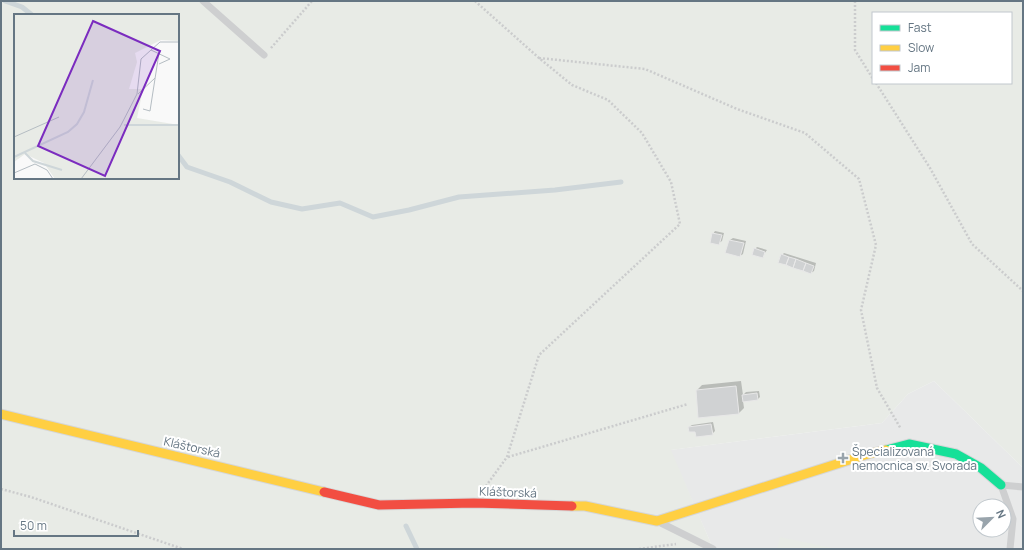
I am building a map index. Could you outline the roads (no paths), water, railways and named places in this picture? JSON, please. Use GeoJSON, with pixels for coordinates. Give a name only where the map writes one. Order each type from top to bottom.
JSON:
{"type":"FeatureCollection","features":[{"type":"Feature","properties":{"kind":"street","name":"Kláštorská"},"geometry":{"type":"LineString","coordinates":[[1,414],[379,505],[474,503],[585,506],[657,521],[868,454],[909,444],[956,454],[981,468],[1001,485]]}},
{"type":"Feature","properties":{"kind":"lane"},"geometry":{"type":"LineString","coordinates":[[203,1],[264,55]]}},
{"type":"Feature","properties":{"kind":"lane"},"geometry":{"type":"LineString","coordinates":[[1010,549],[1013,519],[1001,485],[1023,487]]}},
{"type":"Feature","properties":{"kind":"lane"},"geometry":{"type":"LineString","coordinates":[[657,521],[713,549]]}},
{"type":"Feature","properties":{"kind":"waterway"},"geometry":{"type":"LineString","coordinates":[[5,1],[22,7],[31,14]]}},
{"type":"Feature","properties":{"kind":"waterway"},"geometry":{"type":"LineString","coordinates":[[179,156],[187,167],[230,182],[271,202],[302,209],[340,203],[373,217],[409,210],[459,197],[555,190],[621,182]]}},
{"type":"Feature","properties":{"kind":"waterway"},"geometry":{"type":"LineString","coordinates":[[406,526],[417,549]]}},
{"type":"Feature","properties":{"kind":"place","name":"Špecializovaná nemocnica sv. Svorada"},"geometry":{"type":"Point","coordinates":[843,458]}}]}
